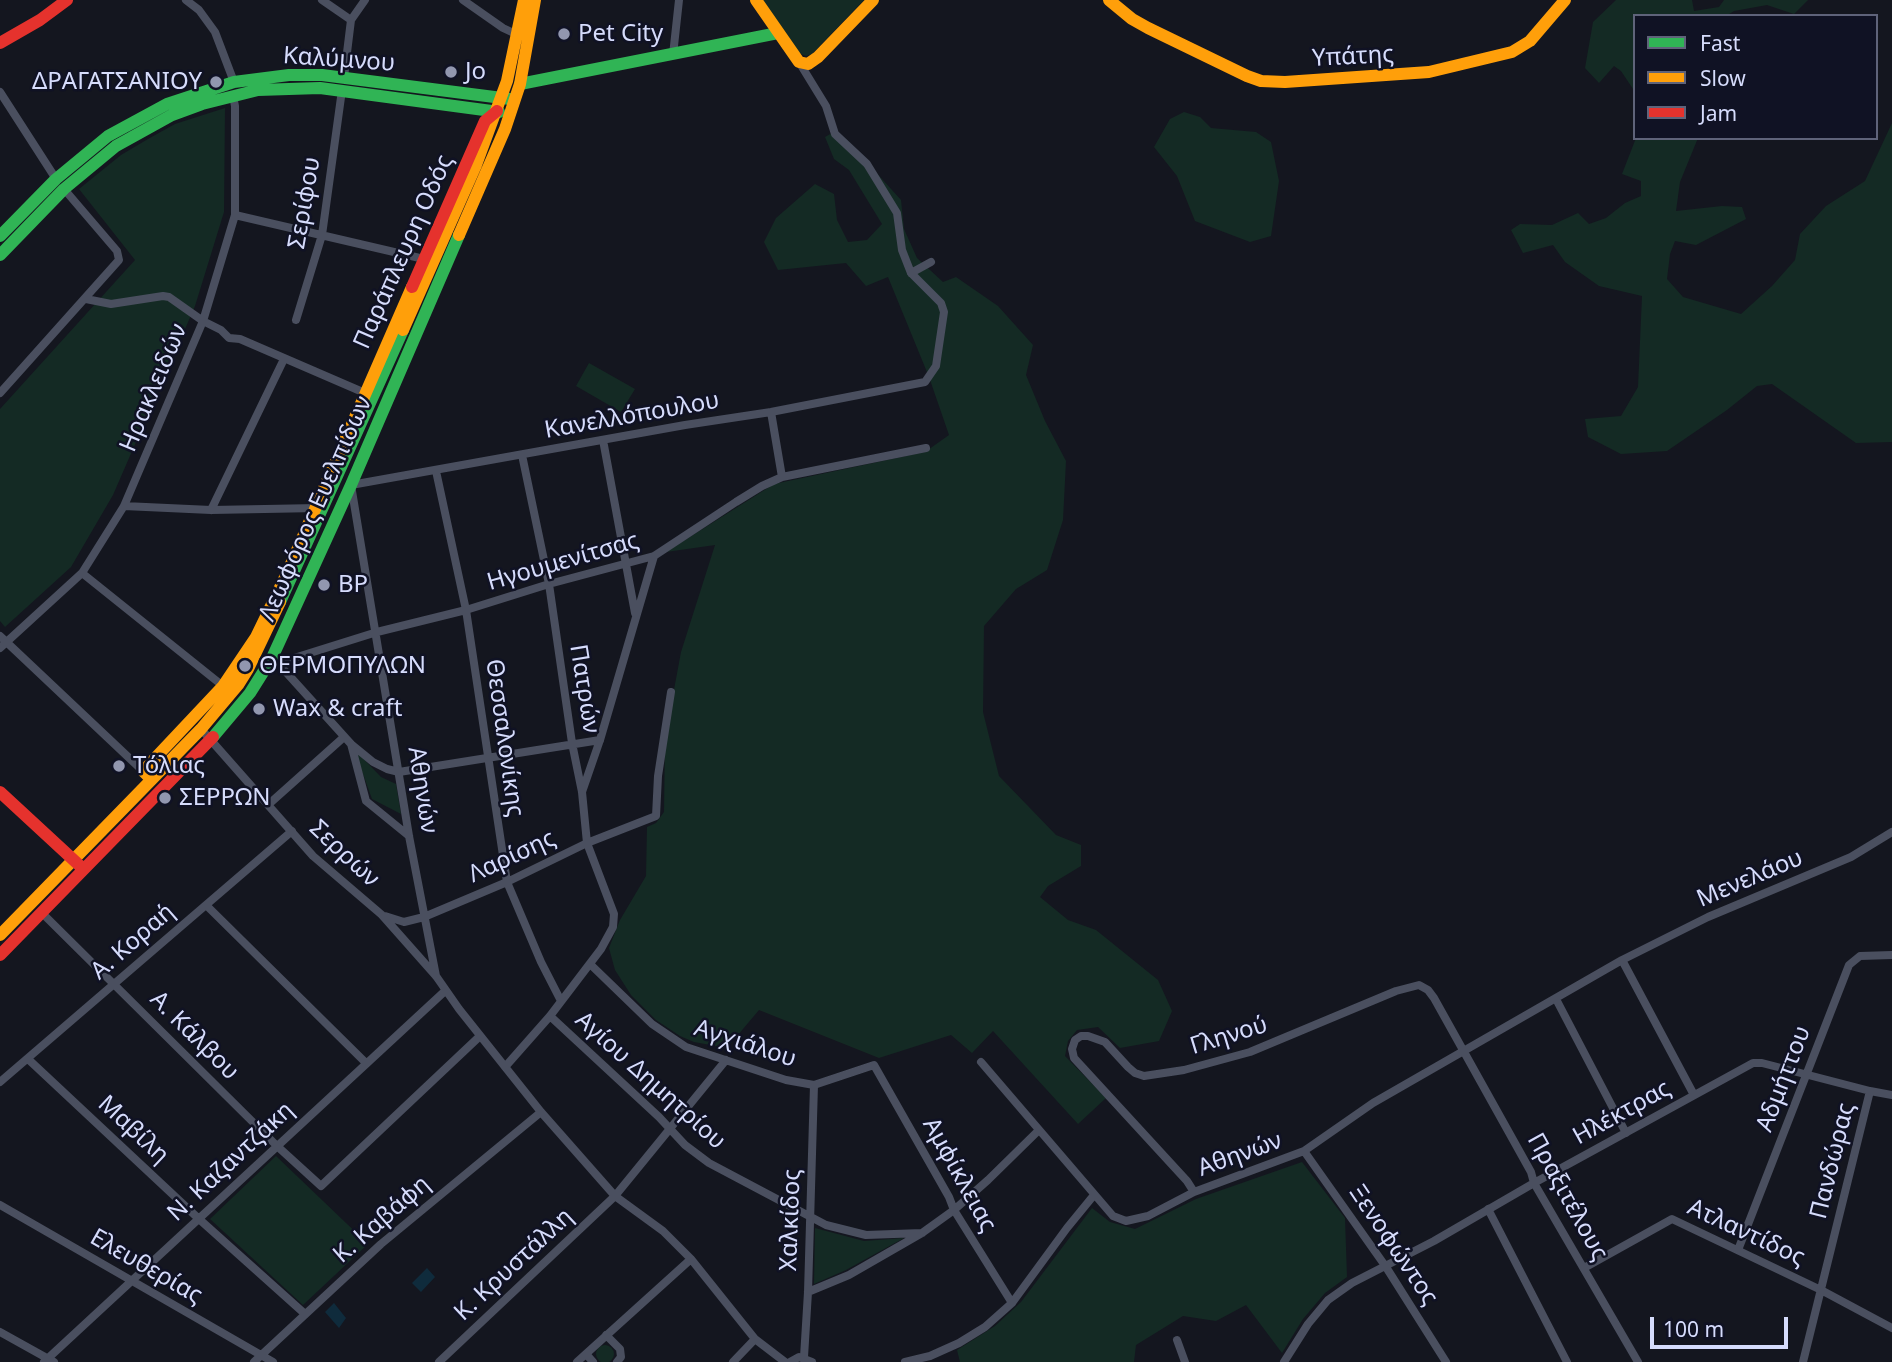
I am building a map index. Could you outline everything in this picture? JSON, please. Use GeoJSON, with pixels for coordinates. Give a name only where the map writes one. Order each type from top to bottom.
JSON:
{"type":"FeatureCollection","features":[{"type":"Feature","properties":{"kind":"main road"},"geometry":{"type":"LineString","coordinates":[[0,43],[40,20],[67,0]]}},
{"type":"Feature","properties":{"kind":"main road","name":"Λεωφόρος Ευελπίδων"},"geometry":{"type":"LineString","coordinates":[[0,935],[210,740],[275,660],[469,217],[504,112],[502,97],[518,35],[523,0]]}},
{"type":"Feature","properties":{"kind":"main road","name":"Λεωφόρος Ευελπίδων"},"geometry":{"type":"LineString","coordinates":[[0,955],[41,912],[147,775],[201,729],[248,669],[476,165],[504,112],[516,100],[535,0]]}},
{"type":"Feature","properties":{"kind":"main road"},"geometry":{"type":"LineString","coordinates":[[756,0],[799,62],[807,64],[818,57],[873,0]]}},
{"type":"Feature","properties":{"kind":"main road","name":"Υπάτης"},"geometry":{"type":"LineString","coordinates":[[1109,0],[1132,19],[1247,76],[1261,81],[1285,82],[1416,74],[1512,52],[1530,41],[1565,0]]}},
{"type":"Feature","properties":{"kind":"main road"},"geometry":{"type":"LineString","coordinates":[[520,84],[778,33]]}},
{"type":"Feature","properties":{"kind":"main road","name":"Καλύμνου"},"geometry":{"type":"LineString","coordinates":[[0,255],[99,143],[138,118],[167,104],[289,75],[504,112]]}},
{"type":"Feature","properties":{"kind":"main road","name":"Καλύμνου"},"geometry":{"type":"LineString","coordinates":[[343,84],[516,100]]}},
{"type":"Feature","properties":{"kind":"main road","name":"Παράπλευρη Οδός"},"geometry":{"type":"LineString","coordinates":[[147,775],[223,686],[256,636],[320,508],[365,393],[485,121],[504,112]]}},
{"type":"Feature","properties":{"kind":"main road","name":"Καλύμνου"},"geometry":{"type":"LineString","coordinates":[[0,236],[60,184]]}},
{"type":"Feature","properties":{"kind":"main road"},"geometry":{"type":"LineString","coordinates":[[0,792],[78,864]]}},
{"type":"Feature","properties":{"kind":"street","name":"Ηρακλειδών"},"geometry":{"type":"LineString","coordinates":[[2,642],[82,573],[124,506],[202,321],[235,215],[233,89],[215,32],[199,10],[186,0]]}},
{"type":"Feature","properties":{"kind":"street"},"geometry":{"type":"LineString","coordinates":[[322,0],[351,20]]}},
{"type":"Feature","properties":{"kind":"street","name":"Σερίφου"},"geometry":{"type":"LineString","coordinates":[[296,320],[322,235],[351,20],[365,0]]}},
{"type":"Feature","properties":{"kind":"street"},"geometry":{"type":"LineString","coordinates":[[463,0],[503,29],[518,35]]}},
{"type":"Feature","properties":{"kind":"street"},"geometry":{"type":"LineString","coordinates":[[673,55],[679,0]]}},
{"type":"Feature","properties":{"kind":"street"},"geometry":{"type":"LineString","coordinates":[[799,62],[826,106],[835,134],[867,164],[897,213],[902,250],[911,273],[931,262]]}},
{"type":"Feature","properties":{"kind":"street"},"geometry":{"type":"LineString","coordinates":[[0,94],[60,184],[120,256],[117,264],[0,393]]}},
{"type":"Feature","properties":{"kind":"street"},"geometry":{"type":"LineString","coordinates":[[235,215],[424,259]]}},
{"type":"Feature","properties":{"kind":"street","name":"Κανελλόπουλου"},"geometry":{"type":"LineString","coordinates":[[351,485],[919,384],[928,380],[936,366],[944,312],[941,303],[911,273]]}},
{"type":"Feature","properties":{"kind":"street"},"geometry":{"type":"LineString","coordinates":[[86,299],[116,304],[163,296],[174,300],[229,338],[240,339],[365,393]]}},
{"type":"Feature","properties":{"kind":"street"},"geometry":{"type":"LineString","coordinates":[[211,510],[284,359]]}},
{"type":"Feature","properties":{"kind":"street"},"geometry":{"type":"LineString","coordinates":[[771,412],[782,477]]}},
{"type":"Feature","properties":{"kind":"street"},"geometry":{"type":"LineString","coordinates":[[603,440],[636,615]]}},
{"type":"Feature","properties":{"kind":"street","name":"Ηγουμενίτσας"},"geometry":{"type":"LineString","coordinates":[[275,660],[466,610],[654,556],[736,502],[782,477],[926,448]]}},
{"type":"Feature","properties":{"kind":"street","name":"Πατρών"},"geometry":{"type":"LineString","coordinates":[[522,455],[549,584],[572,743],[582,792],[587,843],[614,914],[612,927],[590,964]]}},
{"type":"Feature","properties":{"kind":"street","name":"Θεσσαλονίκης"},"geometry":{"type":"LineString","coordinates":[[436,471],[466,610],[507,882],[561,1001]]}},
{"type":"Feature","properties":{"kind":"street","name":"Αθηνών"},"geometry":{"type":"LineString","coordinates":[[351,485],[409,836],[436,976]]}},
{"type":"Feature","properties":{"kind":"street"},"geometry":{"type":"LineString","coordinates":[[124,506],[211,510],[320,508]]}},
{"type":"Feature","properties":{"kind":"street"},"geometry":{"type":"LineString","coordinates":[[582,792],[654,556]]}},
{"type":"Feature","properties":{"kind":"street"},"geometry":{"type":"LineString","coordinates":[[82,573],[223,686]]}},
{"type":"Feature","properties":{"kind":"street"},"geometry":{"type":"LineString","coordinates":[[2,642],[147,775]]}},
{"type":"Feature","properties":{"kind":"street"},"geometry":{"type":"LineString","coordinates":[[275,660],[348,740],[373,762],[399,772],[600,740]]}},
{"type":"Feature","properties":{"kind":"street","name":"Λαρίσης"},"geometry":{"type":"LineString","coordinates":[[382,915],[404,922],[424,917],[507,882],[587,843],[656,816],[671,692]]}},
{"type":"Feature","properties":{"kind":"street","name":"Σερρών"},"geometry":{"type":"LineString","coordinates":[[201,729],[270,804],[313,856],[382,915],[436,976],[480,1036]]}},
{"type":"Feature","properties":{"kind":"street"},"geometry":{"type":"LineString","coordinates":[[270,804],[348,740]]}},
{"type":"Feature","properties":{"kind":"street"},"geometry":{"type":"LineString","coordinates":[[348,740],[366,801],[409,836]]}},
{"type":"Feature","properties":{"kind":"street","name":"Α. Κοραή"},"geometry":{"type":"LineString","coordinates":[[0,1082],[292,831]]}},
{"type":"Feature","properties":{"kind":"street","name":"Μενελάου"},"geometry":{"type":"LineString","coordinates":[[1622,960],[1708,917],[1851,857],[1892,832]]}},
{"type":"Feature","properties":{"kind":"street"},"geometry":{"type":"LineString","coordinates":[[206,905],[366,1063]]}},
{"type":"Feature","properties":{"kind":"street","name":"A. Κάλβου"},"geometry":{"type":"LineString","coordinates":[[41,912],[277,1146],[321,1186],[480,1036]]}},
{"type":"Feature","properties":{"kind":"street","name":"Αδμήττου"},"geometry":{"type":"LineString","coordinates":[[1738,1250],[1851,961],[1860,956],[1892,955]]}},
{"type":"Feature","properties":{"kind":"street"},"geometry":{"type":"LineString","coordinates":[[1622,960],[1694,1095]]}},
{"type":"Feature","properties":{"kind":"street","name":"Αθηνών"},"geometry":{"type":"LineString","coordinates":[[1094,1195],[1113,1216],[1126,1221],[1148,1216],[1194,1192],[1304,1151],[1373,1103],[1622,960]]}},
{"type":"Feature","properties":{"kind":"street"},"geometry":{"type":"LineString","coordinates":[[505,1067],[550,1016],[590,964]]}},
{"type":"Feature","properties":{"kind":"street","name":"Αγχιάλου"},"geometry":{"type":"LineString","coordinates":[[590,964],[667,1036],[686,1047],[786,1080],[814,1085],[874,1065]]}},
{"type":"Feature","properties":{"kind":"street","name":"Πραξιτέλους"},"geometry":{"type":"LineString","coordinates":[[1419,985],[1428,990],[1434,998],[1531,1172],[1534,1183],[1638,1362]]}},
{"type":"Feature","properties":{"kind":"street","name":"Γληνού"},"geometry":{"type":"LineString","coordinates":[[1194,1192],[1187,1181],[1074,1058],[1072,1049],[1075,1040],[1088,1036],[1105,1042],[1135,1073],[1144,1076],[1184,1070],[1250,1052],[1396,991],[1419,985]]}},
{"type":"Feature","properties":{"kind":"street","name":"Ν. Καζαντζάκη"},"geometry":{"type":"LineString","coordinates":[[49,1361],[131,1281],[445,991]]}},
{"type":"Feature","properties":{"kind":"street"},"geometry":{"type":"LineString","coordinates":[[1556,999],[1626,1133]]}},
{"type":"Feature","properties":{"kind":"street","name":"Αγίου Δημητρίου"},"geometry":{"type":"LineString","coordinates":[[550,1016],[659,1117],[685,1145],[709,1163],[826,1225],[866,1235],[922,1233]]}},
{"type":"Feature","properties":{"kind":"street"},"geometry":{"type":"LineString","coordinates":[[480,1036],[541,1112],[615,1196],[663,1231],[691,1259],[755,1339],[788,1362],[795,1358],[808,1359]]}},
{"type":"Feature","properties":{"kind":"street","name":"Μαβίλη"},"geometry":{"type":"LineString","coordinates":[[28,1059],[305,1314]]}},
{"type":"Feature","properties":{"kind":"street","name":"Κ. Κρυστάλλη"},"geometry":{"type":"LineString","coordinates":[[439,1362],[615,1196],[726,1060]]}},
{"type":"Feature","properties":{"kind":"street"},"geometry":{"type":"LineString","coordinates":[[905,1362],[930,1356],[985,1327],[1012,1303],[1094,1195],[981,1062]]}},
{"type":"Feature","properties":{"kind":"street","name":"Ηλέκτρας"},"geometry":{"type":"LineString","coordinates":[[1284,1362],[1308,1324],[1328,1300],[1352,1283],[1386,1267],[1757,1062],[1892,1095]]}},
{"type":"Feature","properties":{"kind":"street","name":"Αμφίκλειας"},"geometry":{"type":"LineString","coordinates":[[874,1065],[954,1210],[1012,1303]]}},
{"type":"Feature","properties":{"kind":"street","name":"Χαλκίδος"},"geometry":{"type":"LineString","coordinates":[[808,1359],[814,1085]]}},
{"type":"Feature","properties":{"kind":"street","name":"Πανδώρας"},"geometry":{"type":"LineString","coordinates":[[1803,1362],[1870,1091]]}},
{"type":"Feature","properties":{"kind":"street","name":"Κ. Καβάφη"},"geometry":{"type":"LineString","coordinates":[[254,1362],[381,1244],[541,1112]]}},
{"type":"Feature","properties":{"kind":"street"},"geometry":{"type":"LineString","coordinates":[[808,1292],[849,1275],[922,1233],[954,1210],[1039,1130]]}},
{"type":"Feature","properties":{"kind":"street","name":"Ξενοφώντος"},"geometry":{"type":"LineString","coordinates":[[1304,1151],[1386,1267],[1446,1362]]}},
{"type":"Feature","properties":{"kind":"street","name":"Ελευθερίας"},"geometry":{"type":"LineString","coordinates":[[0,1205],[273,1362]]}},
{"type":"Feature","properties":{"kind":"street"},"geometry":{"type":"LineString","coordinates":[[1488,1209],[1567,1362]]}},
{"type":"Feature","properties":{"kind":"street","name":"Ατλαντίδος"},"geometry":{"type":"LineString","coordinates":[[1584,1268],[1672,1219],[1821,1290],[1892,1328]]}},
{"type":"Feature","properties":{"kind":"street"},"geometry":{"type":"LineString","coordinates":[[578,1362],[691,1259]]}},
{"type":"Feature","properties":{"kind":"street"},"geometry":{"type":"LineString","coordinates":[[0,1332],[49,1361]]}},
{"type":"Feature","properties":{"kind":"street"},"geometry":{"type":"LineString","coordinates":[[606,1335],[620,1349],[621,1357],[617,1362]]}},
{"type":"Feature","properties":{"kind":"street"},"geometry":{"type":"LineString","coordinates":[[733,1362],[755,1339]]}},
{"type":"Feature","properties":{"kind":"street"},"geometry":{"type":"LineString","coordinates":[[1177,1340],[1185,1362]]}},
{"type":"Feature","properties":{"kind":"street"},"geometry":{"type":"LineString","coordinates":[[586,1354],[593,1362]]}},
{"type":"Feature","properties":{"kind":"green space"},"geometry":{"type":"Polygon","coordinates":[[[763,0],[864,0],[812,54],[806,56],[799,53],[763,0]]]}},
{"type":"Feature","properties":{"kind":"green space"},"geometry":{"type":"Polygon","coordinates":[[[1616,0],[1692,0],[1694,11],[1719,7],[1724,0],[1808,0],[1794,14],[1767,5],[1729,14],[1633,14],[1633,89],[1621,71],[1614,66],[1599,83],[1585,68],[1593,22],[1616,0]]]}},
{"type":"Feature","properties":{"kind":"green space"},"geometry":{"type":"Polygon","coordinates":[[[225,108],[224,212],[195,306],[113,495],[71,567],[5,627],[0,621],[0,409],[135,260],[79,189],[121,155],[175,124],[225,108]]]}},
{"type":"Feature","properties":{"kind":"green space"},"geometry":{"type":"Polygon","coordinates":[[[1184,112],[1200,117],[1211,128],[1256,132],[1271,142],[1279,181],[1271,236],[1250,242],[1195,221],[1177,176],[1154,147],[1170,119],[1184,112]]]}},
{"type":"Feature","properties":{"kind":"green space"},"geometry":{"type":"Polygon","coordinates":[[[1892,123],[1892,442],[1856,443],[1772,384],[1757,386],[1667,451],[1621,454],[1588,437],[1585,419],[1621,416],[1638,387],[1642,296],[1599,286],[1565,262],[1553,245],[1523,253],[1511,230],[1520,224],[1552,225],[1578,213],[1589,224],[1606,218],[1625,203],[1641,196],[1641,181],[1622,174],[1635,140],[1697,140],[1680,182],[1676,211],[1722,206],[1742,207],[1746,219],[1696,245],[1675,241],[1670,254],[1667,279],[1683,297],[1741,314],[1772,286],[1795,260],[1800,234],[1826,206],[1865,181],[1892,123]]]}},
{"type":"Feature","properties":{"kind":"green space"},"geometry":{"type":"Polygon","coordinates":[[[832,133],[846,139],[901,200],[904,229],[917,258],[943,282],[956,277],[998,306],[1033,345],[1026,375],[1045,421],[1066,461],[1063,520],[1047,570],[1016,589],[984,626],[983,712],[999,776],[1056,835],[1081,845],[1081,866],[1048,886],[1040,897],[1068,920],[1096,930],[1158,980],[1172,1011],[1159,1041],[1120,1048],[1098,1027],[1077,1030],[1068,1041],[1065,1056],[1106,1098],[1078,1124],[993,1031],[972,1053],[951,1035],[879,1058],[759,1010],[727,1048],[694,1042],[656,1020],[631,995],[615,970],[609,948],[620,920],[646,876],[647,827],[656,823],[664,812],[665,738],[681,652],[715,545],[666,552],[774,484],[925,452],[949,435],[929,377],[888,277],[866,286],[846,263],[778,270],[764,242],[776,218],[815,184],[834,194],[837,220],[848,242],[867,240],[882,224],[849,170],[834,159],[825,137],[832,133]]]}},
{"type":"Feature","properties":{"kind":"green space"},"geometry":{"type":"Polygon","coordinates":[[[589,363],[635,389],[621,412],[576,386],[589,363]]]}},
{"type":"Feature","properties":{"kind":"green space"},"geometry":{"type":"Polygon","coordinates":[[[354,749],[381,777],[396,784],[401,814],[372,799],[354,749]]]}},
{"type":"Feature","properties":{"kind":"green space"},"geometry":{"type":"Polygon","coordinates":[[[276,1156],[368,1244],[303,1305],[210,1219],[276,1156]]]}},
{"type":"Feature","properties":{"kind":"green space"},"geometry":{"type":"Polygon","coordinates":[[[1302,1162],[1345,1218],[1347,1277],[1325,1293],[1303,1319],[1282,1353],[1246,1305],[1216,1321],[1183,1316],[1136,1345],[1134,1362],[960,1362],[957,1350],[995,1326],[1021,1302],[1092,1208],[1110,1222],[1135,1229],[1196,1199],[1302,1162]]]}},
{"type":"Feature","properties":{"kind":"green space"},"geometry":{"type":"Polygon","coordinates":[[[815,1228],[864,1241],[904,1238],[814,1284],[815,1228]]]}},
{"type":"Feature","properties":{"kind":"green space"},"geometry":{"type":"Polygon","coordinates":[[[605,1345],[611,1348],[614,1354],[611,1360],[605,1363],[599,1360],[596,1354],[599,1348],[605,1345]]]}},
{"type":"Feature","properties":{"kind":"water"},"geometry":{"type":"Polygon","coordinates":[[[427,1268],[435,1277],[421,1292],[412,1283],[427,1268]]]}},
{"type":"Feature","properties":{"kind":"water"},"geometry":{"type":"Polygon","coordinates":[[[334,1303],[346,1318],[339,1328],[325,1312],[334,1303]]]}},
{"type":"Feature","properties":{"kind":"traffic: fast"},"geometry":{"type":"LineString","coordinates":[[520,84],[778,33]]}},
{"type":"Feature","properties":{"kind":"traffic: fast"},"geometry":{"type":"LineString","coordinates":[[0,236],[56,179],[108,136],[167,104],[234,82],[289,75],[322,75],[510,99]]}},
{"type":"Feature","properties":{"kind":"traffic: fast"},"geometry":{"type":"LineString","coordinates":[[0,255],[64,189],[116,146],[172,115],[202,104],[258,90],[320,88],[499,112]]}},
{"type":"Feature","properties":{"kind":"traffic: fast"},"geometry":{"type":"LineString","coordinates":[[213,737],[250,693],[272,658],[351,485],[459,235]]}},
{"type":"Feature","properties":{"kind":"traffic: fast"},"geometry":{"type":"LineString","coordinates":[[280,602],[403,330]]}},
{"type":"Feature","properties":{"kind":"traffic: slow"},"geometry":{"type":"LineString","coordinates":[[403,330],[476,165],[507,81],[524,0]]}},
{"type":"Feature","properties":{"kind":"traffic: slow"},"geometry":{"type":"LineString","coordinates":[[459,235],[505,129],[520,84],[535,0]]}},
{"type":"Feature","properties":{"kind":"traffic: slow"},"geometry":{"type":"LineString","coordinates":[[756,0],[799,62],[808,64],[873,0]]}},
{"type":"Feature","properties":{"kind":"traffic: slow"},"geometry":{"type":"LineString","coordinates":[[1109,0],[1148,28],[1247,76],[1261,81],[1285,82],[1429,72],[1512,52],[1530,41],[1565,0]]}},
{"type":"Feature","properties":{"kind":"traffic: slow"},"geometry":{"type":"LineString","coordinates":[[151,779],[143,771],[223,686],[256,637],[288,571],[412,287]]}},
{"type":"Feature","properties":{"kind":"traffic: slow"},"geometry":{"type":"LineString","coordinates":[[0,935],[201,729],[238,685],[280,602]]}},
{"type":"Feature","properties":{"kind":"traffic: jam"},"geometry":{"type":"LineString","coordinates":[[0,43],[40,20],[67,0]]}},
{"type":"Feature","properties":{"kind":"traffic: jam"},"geometry":{"type":"LineString","coordinates":[[412,287],[485,121],[497,111]]}},
{"type":"Feature","properties":{"kind":"traffic: jam"},"geometry":{"type":"LineString","coordinates":[[0,955],[213,737]]}},
{"type":"Feature","properties":{"kind":"traffic: jam"},"geometry":{"type":"LineString","coordinates":[[0,792],[79,865]]}},
{"type":"Feature","properties":{"kind":"place","name":"Pet City"},"geometry":{"type":"Point","coordinates":[564,34]}},
{"type":"Feature","properties":{"kind":"place","name":"Jo"},"geometry":{"type":"Point","coordinates":[451,72]}},
{"type":"Feature","properties":{"kind":"place","name":"ΔΡΑΓΑΤΣΑΝΙΟΥ"},"geometry":{"type":"Point","coordinates":[216,82]}},
{"type":"Feature","properties":{"kind":"place","name":"BP"},"geometry":{"type":"Point","coordinates":[324,585]}},
{"type":"Feature","properties":{"kind":"place","name":"ΘΕΡΜΟΠΥΛΩΝ"},"geometry":{"type":"Point","coordinates":[245,666]}},
{"type":"Feature","properties":{"kind":"place","name":"Wax & craft"},"geometry":{"type":"Point","coordinates":[259,709]}},
{"type":"Feature","properties":{"kind":"place","name":"Τόλιας"},"geometry":{"type":"Point","coordinates":[119,766]}},
{"type":"Feature","properties":{"kind":"place","name":"ΣΕΡΡΩΝ"},"geometry":{"type":"Point","coordinates":[165,798]}}]}
